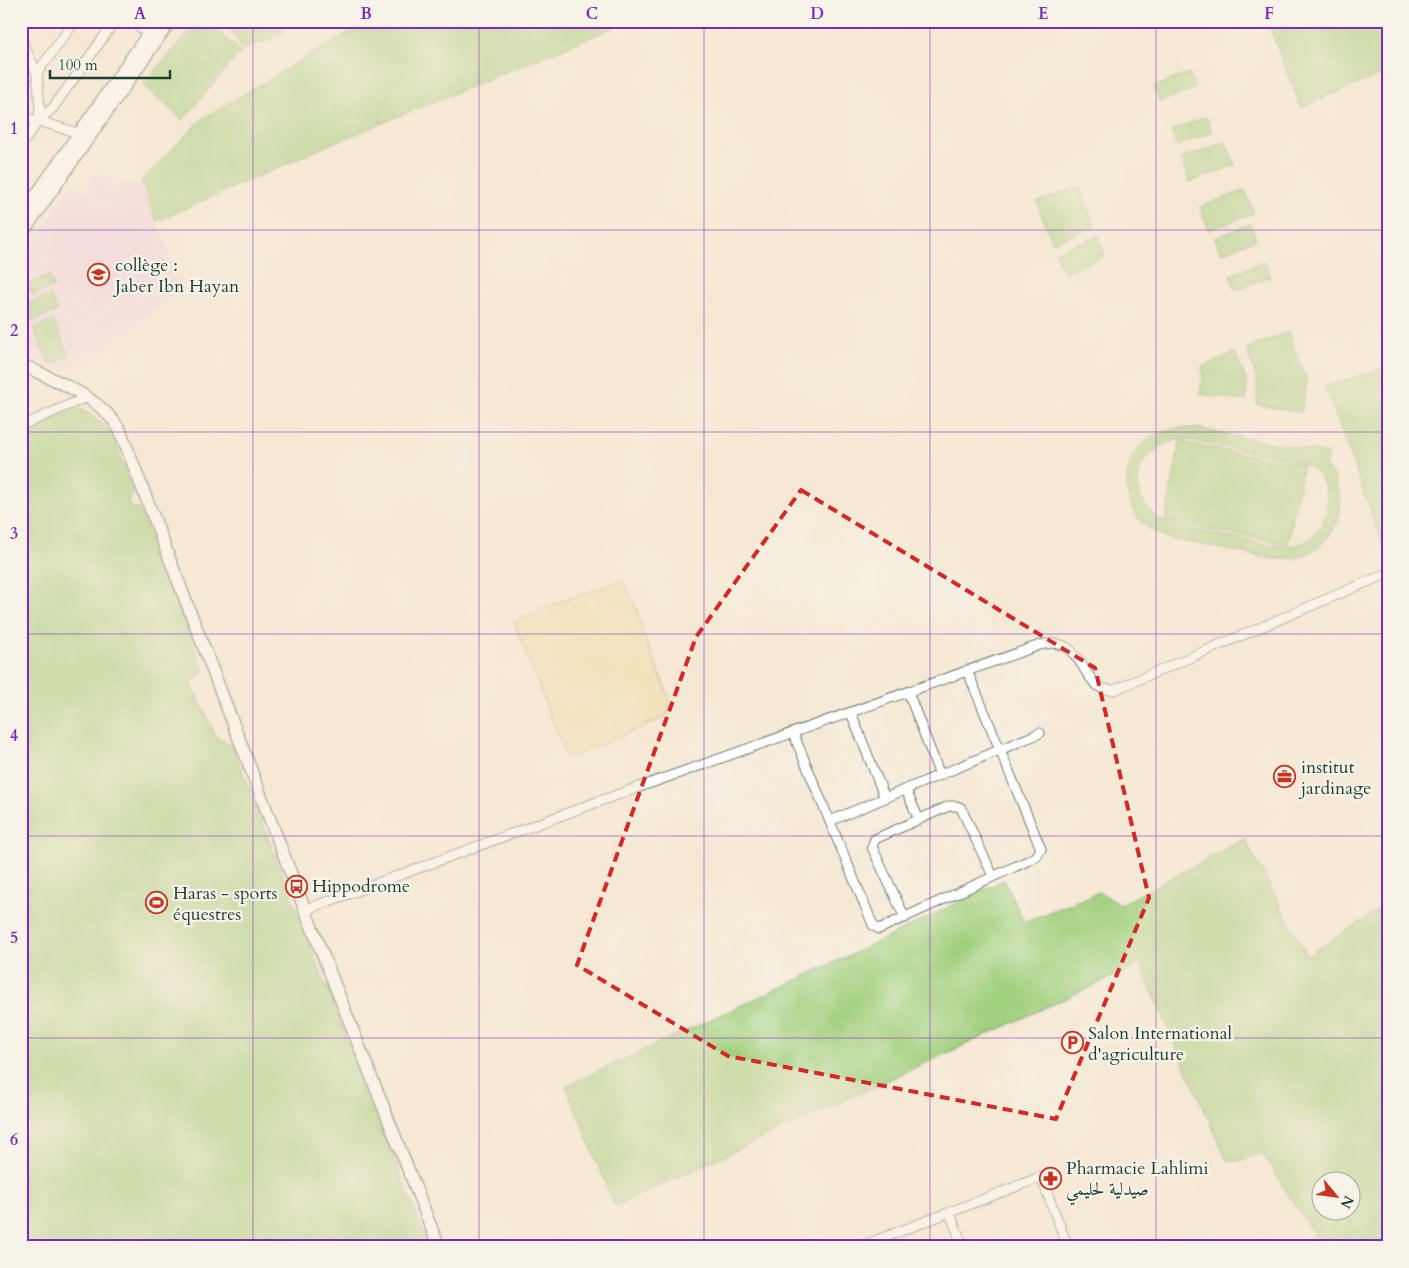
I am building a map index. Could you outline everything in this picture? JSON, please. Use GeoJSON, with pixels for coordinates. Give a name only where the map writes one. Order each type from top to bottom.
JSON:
{"type":"FeatureCollection","features":[{"type":"Feature","properties":{"kind":"main road"},"geometry":{"type":"LineString","coordinates":[[21,235],[157,21]]}},
{"type":"Feature","properties":{"kind":"main road"},"geometry":{"type":"LineString","coordinates":[[21,218],[170,21]]}},
{"type":"Feature","properties":{"kind":"main road"},"geometry":{"type":"LineString","coordinates":[[21,364],[87,397],[109,414],[120,430],[305,910],[439,1247]]}},
{"type":"Feature","properties":{"kind":"street"},"geometry":{"type":"LineString","coordinates":[[38,73],[75,21]]}},
{"type":"Feature","properties":{"kind":"street"},"geometry":{"type":"LineString","coordinates":[[21,145],[39,120],[53,108],[115,21]]}},
{"type":"Feature","properties":{"kind":"street"},"geometry":{"type":"LineString","coordinates":[[131,21],[148,34]]}},
{"type":"Feature","properties":{"kind":"street"},"geometry":{"type":"LineString","coordinates":[[22,45],[38,73],[39,120]]}},
{"type":"Feature","properties":{"kind":"street"},"geometry":{"type":"LineString","coordinates":[[21,116],[85,135]]}},
{"type":"Feature","properties":{"kind":"street"},"geometry":{"type":"LineString","coordinates":[[21,426],[87,397]]}},
{"type":"Feature","properties":{"kind":"street"},"geometry":{"type":"LineString","coordinates":[[305,910],[600,801],[1040,645],[1053,642],[1064,645],[1072,651],[1097,686],[1104,690],[1114,690],[1388,573]]}},
{"type":"Feature","properties":{"kind":"street"},"geometry":{"type":"LineString","coordinates":[[793,733],[873,925],[880,929],[1036,857],[1041,849],[967,670]]}},
{"type":"Feature","properties":{"kind":"street"},"geometry":{"type":"LineString","coordinates":[[908,692],[940,775]]}},
{"type":"Feature","properties":{"kind":"street"},"geometry":{"type":"LineString","coordinates":[[850,712],[885,798]]}},
{"type":"Feature","properties":{"kind":"street"},"geometry":{"type":"LineString","coordinates":[[830,821],[1040,734]]}},
{"type":"Feature","properties":{"kind":"street"},"geometry":{"type":"LineString","coordinates":[[906,790],[919,820]]}},
{"type":"Feature","properties":{"kind":"street"},"geometry":{"type":"LineString","coordinates":[[905,918],[872,847],[875,839],[949,806],[957,806],[961,808],[993,876]]}},
{"type":"Feature","properties":{"kind":"street"},"geometry":{"type":"LineString","coordinates":[[859,1247],[1041,1177],[1068,1247]]}},
{"type":"Feature","properties":{"kind":"street"},"geometry":{"type":"LineString","coordinates":[[950,1213],[963,1247]]}},
{"type":"Feature","properties":{"kind":"highlighted area"},"geometry":{"type":"Polygon","coordinates":[[[801,490],[1095,668],[1149,898],[1056,1119],[728,1056],[577,965],[696,637],[801,490]]]}},
{"type":"Feature","properties":{"kind":"shaded area","name":"collège : Jaber Ibn Hayan"},"geometry":{"type":"Polygon","coordinates":[[[96,173],[137,185],[140,181],[183,288],[70,376],[33,359],[21,343],[21,261],[73,185],[84,192],[96,173]]]}},
{"type":"Feature","properties":{"kind":"green space"},"geometry":{"type":"Polygon","coordinates":[[[197,21],[205,21],[241,51],[183,120],[143,86],[197,21]]]}},
{"type":"Feature","properties":{"kind":"green space"},"geometry":{"type":"Polygon","coordinates":[[[225,21],[280,21],[285,31],[263,43],[261,40],[243,50],[225,21]]]}},
{"type":"Feature","properties":{"kind":"green space"},"geometry":{"type":"Polygon","coordinates":[[[368,21],[629,21],[326,146],[157,221],[141,181],[202,119],[368,21]]]}},
{"type":"Feature","properties":{"kind":"green space"},"geometry":{"type":"Polygon","coordinates":[[[1290,21],[1388,21],[1388,72],[1301,107],[1270,29],[1290,21]]]}},
{"type":"Feature","properties":{"kind":"green space"},"geometry":{"type":"Polygon","coordinates":[[[1189,73],[1195,88],[1160,102],[1154,87],[1189,73]]]}},
{"type":"Feature","properties":{"kind":"green space"},"geometry":{"type":"Polygon","coordinates":[[[1206,117],[1212,132],[1177,146],[1171,131],[1206,117]]]}},
{"type":"Feature","properties":{"kind":"green space"},"geometry":{"type":"Polygon","coordinates":[[[1226,142],[1235,165],[1190,182],[1181,159],[1226,142]]]}},
{"type":"Feature","properties":{"kind":"green space"},"geometry":{"type":"Polygon","coordinates":[[[1080,186],[1095,227],[1052,242],[1037,202],[1080,186]]]}},
{"type":"Feature","properties":{"kind":"green space"},"geometry":{"type":"Polygon","coordinates":[[[1245,190],[1254,213],[1209,230],[1200,207],[1245,190]]]}},
{"type":"Feature","properties":{"kind":"green space"},"geometry":{"type":"Polygon","coordinates":[[[1250,224],[1256,239],[1221,253],[1215,238],[1250,224]]]}},
{"type":"Feature","properties":{"kind":"green space"},"geometry":{"type":"Polygon","coordinates":[[[1098,236],[1105,256],[1063,272],[1055,252],[1098,236]]]}},
{"type":"Feature","properties":{"kind":"green space"},"geometry":{"type":"Polygon","coordinates":[[[1265,261],[1271,276],[1236,290],[1230,275],[1265,261]]]}},
{"type":"Feature","properties":{"kind":"green space"},"geometry":{"type":"Polygon","coordinates":[[[49,275],[54,286],[33,295],[28,284],[49,275]]]}},
{"type":"Feature","properties":{"kind":"green space"},"geometry":{"type":"Polygon","coordinates":[[[50,295],[57,311],[30,322],[23,306],[50,295]]]}},
{"type":"Feature","properties":{"kind":"green space"},"geometry":{"type":"Polygon","coordinates":[[[53,320],[69,356],[50,365],[34,329],[53,320]]]}},
{"type":"Feature","properties":{"kind":"green space"},"geometry":{"type":"Polygon","coordinates":[[[1288,332],[1307,381],[1301,413],[1257,404],[1257,382],[1246,349],[1288,332]]]}},
{"type":"Feature","properties":{"kind":"green space"},"geometry":{"type":"Polygon","coordinates":[[[1235,353],[1247,382],[1246,401],[1200,394],[1203,375],[1202,367],[1235,353]]]}},
{"type":"Feature","properties":{"kind":"green space"},"geometry":{"type":"Polygon","coordinates":[[[1388,367],[1388,552],[1386,553],[1325,386],[1388,367]]]}},
{"type":"Feature","properties":{"kind":"green space","name":"Haras - sports équestres"},"geometry":{"type":"Polygon","coordinates":[[[80,408],[113,434],[134,495],[128,500],[130,507],[139,509],[204,671],[191,683],[217,738],[232,745],[429,1247],[21,1247],[21,432],[80,408]]]}},
{"type":"Feature","properties":{"kind":"green space"},"geometry":{"type":"Polygon","coordinates":[[[1183,428],[1195,428],[1328,454],[1325,465],[1336,482],[1340,503],[1336,523],[1325,541],[1317,548],[1296,558],[1272,559],[1165,537],[1145,525],[1138,517],[1129,500],[1127,480],[1131,460],[1145,441],[1159,433],[1183,428]],[[1176,440],[1160,447],[1148,457],[1141,469],[1138,481],[1140,495],[1146,507],[1157,518],[1173,526],[1276,546],[1293,546],[1303,543],[1319,530],[1324,521],[1328,501],[1322,482],[1311,468],[1292,460],[1190,440],[1176,440]]]}},
{"type":"Feature","properties":{"kind":"green space"},"geometry":{"type":"Polygon","coordinates":[[[1180,442],[1303,465],[1288,544],[1165,522],[1180,442]]]}},
{"type":"Feature","properties":{"kind":"green space"},"geometry":{"type":"Polygon","coordinates":[[[1245,839],[1307,956],[1388,904],[1388,1247],[1322,1247],[1262,1153],[1238,1161],[1227,1161],[1140,964],[615,1206],[566,1086],[853,954],[1004,880],[1024,922],[1100,892],[1120,905],[1245,839]]]}},
{"type":"Feature","properties":{"kind":"sand"},"geometry":{"type":"Polygon","coordinates":[[[620,581],[624,583],[637,610],[643,634],[669,697],[670,709],[666,716],[661,719],[569,758],[566,756],[514,622],[551,605],[620,581]]]}},
{"type":"Feature","properties":{"kind":"place","name":"collège : Jaber Ibn Hayan"},"geometry":{"type":"Point","coordinates":[99,275]}},
{"type":"Feature","properties":{"kind":"place","name":"institut jardinage"},"geometry":{"type":"Point","coordinates":[1285,777]}},
{"type":"Feature","properties":{"kind":"place","name":"Hippodrome"},"geometry":{"type":"Point","coordinates":[296,886]}},
{"type":"Feature","properties":{"kind":"place","name":"Haras - sports équestres"},"geometry":{"type":"Point","coordinates":[157,903]}},
{"type":"Feature","properties":{"kind":"place","name":"Salon International d'agriculture"},"geometry":{"type":"Point","coordinates":[1072,1043]}},
{"type":"Feature","properties":{"kind":"place","name":"Pharmacie Lahlimi صيدلية لحليمي"},"geometry":{"type":"Point","coordinates":[1050,1178]}}]}
